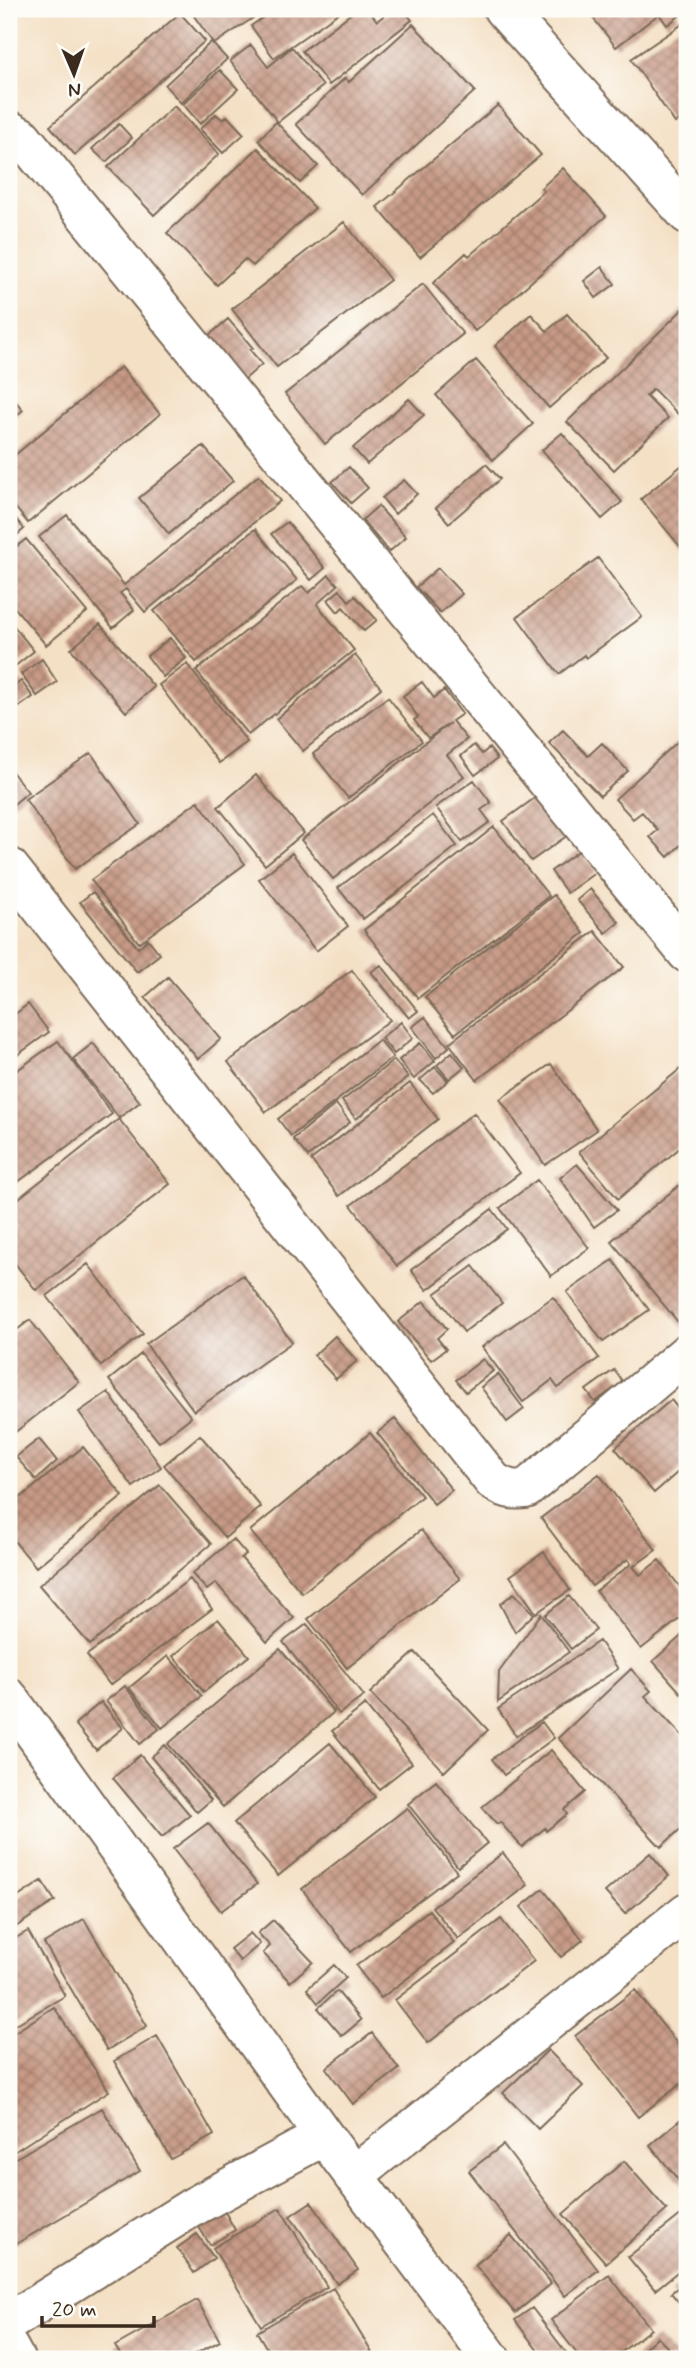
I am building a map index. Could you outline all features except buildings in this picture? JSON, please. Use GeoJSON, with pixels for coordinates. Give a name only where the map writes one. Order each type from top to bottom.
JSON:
{"type":"FeatureCollection","features":[{"type":"Feature","properties":{"kind":"street"},"geometry":{"type":"LineString","coordinates":[[503,9],[687,214]]}},
{"type":"Feature","properties":{"kind":"street"},"geometry":{"type":"LineString","coordinates":[[9,130],[22,137],[687,953]]}},
{"type":"Feature","properties":{"kind":"street"},"geometry":{"type":"LineString","coordinates":[[9,867],[493,1480],[504,1488],[515,1491],[526,1489],[687,1353]]}},
{"type":"Feature","properties":{"kind":"street"},"geometry":{"type":"LineString","coordinates":[[9,1698],[353,2176],[492,2359]]}},
{"type":"Feature","properties":{"kind":"street"},"geometry":{"type":"LineString","coordinates":[[353,2176],[687,1912]]}},
{"type":"Feature","properties":{"kind":"street"},"geometry":{"type":"LineString","coordinates":[[9,2322],[191,2208],[324,2136]]}},
{"type":"Feature","properties":{"kind":"street"},"geometry":{"type":"LineString","coordinates":[[9,2348],[15,2359]]}}]}
